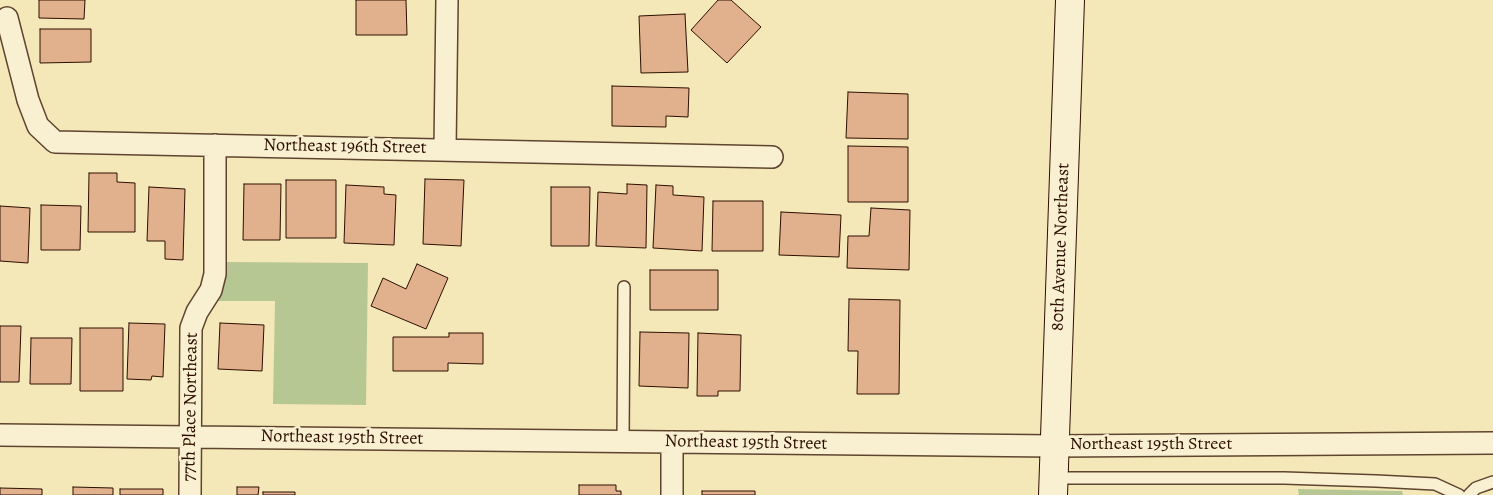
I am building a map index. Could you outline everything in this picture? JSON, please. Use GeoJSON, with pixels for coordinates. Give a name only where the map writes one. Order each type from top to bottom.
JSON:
{"type":"FeatureCollection","features":[{"type":"Feature","properties":{"kind":"main road","name":"80th Avenue Northeast"},"geometry":{"type":"LineString","coordinates":[[1053,487],[1070,0]]}},
{"type":"Feature","properties":{"kind":"street"},"geometry":{"type":"LineString","coordinates":[[445,149],[447,0]]}},
{"type":"Feature","properties":{"kind":"street","name":"Northeast 196th Street"},"geometry":{"type":"LineString","coordinates":[[7,18],[28,100],[38,126],[55,142],[772,157]]}},
{"type":"Feature","properties":{"kind":"street","name":"77th Place Northeast"},"geometry":{"type":"LineString","coordinates":[[190,495],[191,328],[196,312],[212,290],[215,274],[215,145]]}},
{"type":"Feature","properties":{"kind":"street","name":"Northeast 195th Street"},"geometry":{"type":"LineString","coordinates":[[0,435],[1054,446],[1493,443]]}},
{"type":"Feature","properties":{"kind":"street"},"geometry":{"type":"LineString","coordinates":[[672,442],[672,495]]}},
{"type":"Feature","properties":{"kind":"lane"},"geometry":{"type":"LineString","coordinates":[[623,442],[624,287]]}},
{"type":"Feature","properties":{"kind":"lane"},"geometry":{"type":"LineString","coordinates":[[1053,487],[1284,478],[1435,484],[1459,495]]}},
{"type":"Feature","properties":{"kind":"lane"},"geometry":{"type":"LineString","coordinates":[[1469,495],[1476,488],[1493,482]]}},
{"type":"Feature","properties":{"kind":"green space"},"geometry":{"type":"Polygon","coordinates":[[[227,262],[368,263],[366,405],[273,404],[275,301],[218,301],[224,286],[227,262]]]}},
{"type":"Feature","properties":{"kind":"green space"},"geometry":{"type":"Polygon","coordinates":[[[1298,489],[1402,491],[1403,495],[1299,495],[1298,489]]]}},
{"type":"Feature","properties":{"kind":"building"},"geometry":{"type":"Polygon","coordinates":[[[39,0],[85,0],[84,19],[39,18],[39,0]]]}},
{"type":"Feature","properties":{"kind":"building"},"geometry":{"type":"Polygon","coordinates":[[[356,0],[406,0],[407,35],[356,35],[356,0]]]}},
{"type":"Feature","properties":{"kind":"building"},"geometry":{"type":"Polygon","coordinates":[[[718,0],[731,0],[761,27],[727,63],[691,30],[718,0]]]}},
{"type":"Feature","properties":{"kind":"building"},"geometry":{"type":"Polygon","coordinates":[[[685,14],[688,72],[641,73],[639,16],[685,14]]]}},
{"type":"Feature","properties":{"kind":"building"},"geometry":{"type":"Polygon","coordinates":[[[40,29],[91,29],[91,62],[40,63],[40,29]]]}},
{"type":"Feature","properties":{"kind":"building"},"geometry":{"type":"Polygon","coordinates":[[[612,86],[689,88],[688,117],[666,116],[666,127],[612,126],[612,86]]]}},
{"type":"Feature","properties":{"kind":"building"},"geometry":{"type":"Polygon","coordinates":[[[848,92],[908,94],[908,139],[846,138],[848,92]]]}},
{"type":"Feature","properties":{"kind":"building"},"geometry":{"type":"Polygon","coordinates":[[[848,146],[908,147],[908,202],[848,202],[848,146]]]}},
{"type":"Feature","properties":{"kind":"building"},"geometry":{"type":"Polygon","coordinates":[[[89,173],[117,173],[117,182],[135,183],[135,232],[88,232],[89,173]]]}},
{"type":"Feature","properties":{"kind":"building"},"geometry":{"type":"Polygon","coordinates":[[[425,179],[464,180],[461,246],[423,244],[425,179]]]}},
{"type":"Feature","properties":{"kind":"building"},"geometry":{"type":"Polygon","coordinates":[[[286,180],[336,180],[336,238],[286,238],[286,180]]]}},
{"type":"Feature","properties":{"kind":"building"},"geometry":{"type":"Polygon","coordinates":[[[244,184],[281,184],[280,240],[243,240],[244,184]]]}},
{"type":"Feature","properties":{"kind":"building"},"geometry":{"type":"Polygon","coordinates":[[[627,184],[647,185],[646,248],[596,246],[598,192],[627,194],[627,184]]]}},
{"type":"Feature","properties":{"kind":"building"},"geometry":{"type":"Polygon","coordinates":[[[346,185],[384,187],[384,194],[396,195],[394,245],[344,243],[346,185]]]}},
{"type":"Feature","properties":{"kind":"building"},"geometry":{"type":"Polygon","coordinates":[[[656,185],[673,186],[673,195],[704,197],[702,251],[653,248],[656,185]]]}},
{"type":"Feature","properties":{"kind":"building"},"geometry":{"type":"Polygon","coordinates":[[[149,187],[185,189],[183,260],[165,259],[165,241],[147,241],[149,187]]]}},
{"type":"Feature","properties":{"kind":"building"},"geometry":{"type":"Polygon","coordinates":[[[551,187],[590,187],[589,246],[551,246],[551,187]]]}},
{"type":"Feature","properties":{"kind":"building"},"geometry":{"type":"Polygon","coordinates":[[[713,201],[763,201],[763,251],[712,251],[713,201]]]}},
{"type":"Feature","properties":{"kind":"building"},"geometry":{"type":"Polygon","coordinates":[[[41,205],[81,206],[80,250],[41,250],[41,205]]]}},
{"type":"Feature","properties":{"kind":"building"},"geometry":{"type":"Polygon","coordinates":[[[0,206],[30,208],[28,263],[0,261],[0,206]]]}},
{"type":"Feature","properties":{"kind":"building"},"geometry":{"type":"Polygon","coordinates":[[[871,208],[910,210],[909,270],[847,268],[848,236],[869,236],[871,208]]]}},
{"type":"Feature","properties":{"kind":"building"},"geometry":{"type":"Polygon","coordinates":[[[781,212],[841,215],[839,257],[779,255],[781,212]]]}},
{"type":"Feature","properties":{"kind":"building"},"geometry":{"type":"Polygon","coordinates":[[[417,264],[448,278],[426,329],[371,306],[383,278],[406,289],[417,264]]]}},
{"type":"Feature","properties":{"kind":"building"},"geometry":{"type":"Polygon","coordinates":[[[650,270],[718,270],[718,310],[650,310],[650,270]]]}},
{"type":"Feature","properties":{"kind":"building"},"geometry":{"type":"Polygon","coordinates":[[[849,299],[900,300],[899,394],[857,394],[858,351],[848,351],[849,299]]]}},
{"type":"Feature","properties":{"kind":"building"},"geometry":{"type":"Polygon","coordinates":[[[129,323],[165,324],[163,377],[152,376],[151,380],[127,379],[129,323]]]}},
{"type":"Feature","properties":{"kind":"building"},"geometry":{"type":"Polygon","coordinates":[[[220,323],[264,325],[262,371],[218,369],[220,323]]]}},
{"type":"Feature","properties":{"kind":"building"},"geometry":{"type":"Polygon","coordinates":[[[0,326],[21,326],[19,382],[0,382],[0,326]]]}},
{"type":"Feature","properties":{"kind":"building"},"geometry":{"type":"Polygon","coordinates":[[[80,328],[123,328],[123,391],[80,391],[80,328]]]}},
{"type":"Feature","properties":{"kind":"building"},"geometry":{"type":"Polygon","coordinates":[[[640,332],[689,333],[688,388],[639,386],[640,332]]]}},
{"type":"Feature","properties":{"kind":"building"},"geometry":{"type":"Polygon","coordinates":[[[449,333],[483,333],[483,364],[448,363],[448,371],[393,371],[393,337],[449,337],[449,333]]]}},
{"type":"Feature","properties":{"kind":"building"},"geometry":{"type":"Polygon","coordinates":[[[698,333],[741,335],[740,391],[718,391],[718,396],[697,396],[698,333]]]}},
{"type":"Feature","properties":{"kind":"building"},"geometry":{"type":"Polygon","coordinates":[[[31,338],[72,338],[71,384],[30,384],[31,338]]]}},
{"type":"Feature","properties":{"kind":"building"},"geometry":{"type":"Polygon","coordinates":[[[579,485],[616,485],[616,491],[621,491],[621,495],[579,495],[579,485]]]}},
{"type":"Feature","properties":{"kind":"building"},"geometry":{"type":"Polygon","coordinates":[[[73,487],[113,488],[113,495],[73,495],[73,487]]]}},
{"type":"Feature","properties":{"kind":"building"},"geometry":{"type":"Polygon","coordinates":[[[237,487],[259,487],[258,495],[237,495],[237,487]]]}},
{"type":"Feature","properties":{"kind":"building"},"geometry":{"type":"Polygon","coordinates":[[[0,488],[42,489],[42,495],[0,495],[0,488]]]}},
{"type":"Feature","properties":{"kind":"building"},"geometry":{"type":"Polygon","coordinates":[[[120,489],[163,489],[163,495],[120,495],[120,489]]]}},
{"type":"Feature","properties":{"kind":"building"},"geometry":{"type":"Polygon","coordinates":[[[702,491],[755,491],[755,495],[702,495],[702,491]]]}},
{"type":"Feature","properties":{"kind":"building"},"geometry":{"type":"Polygon","coordinates":[[[263,492],[295,492],[295,495],[263,495],[263,492]]]}}]}
